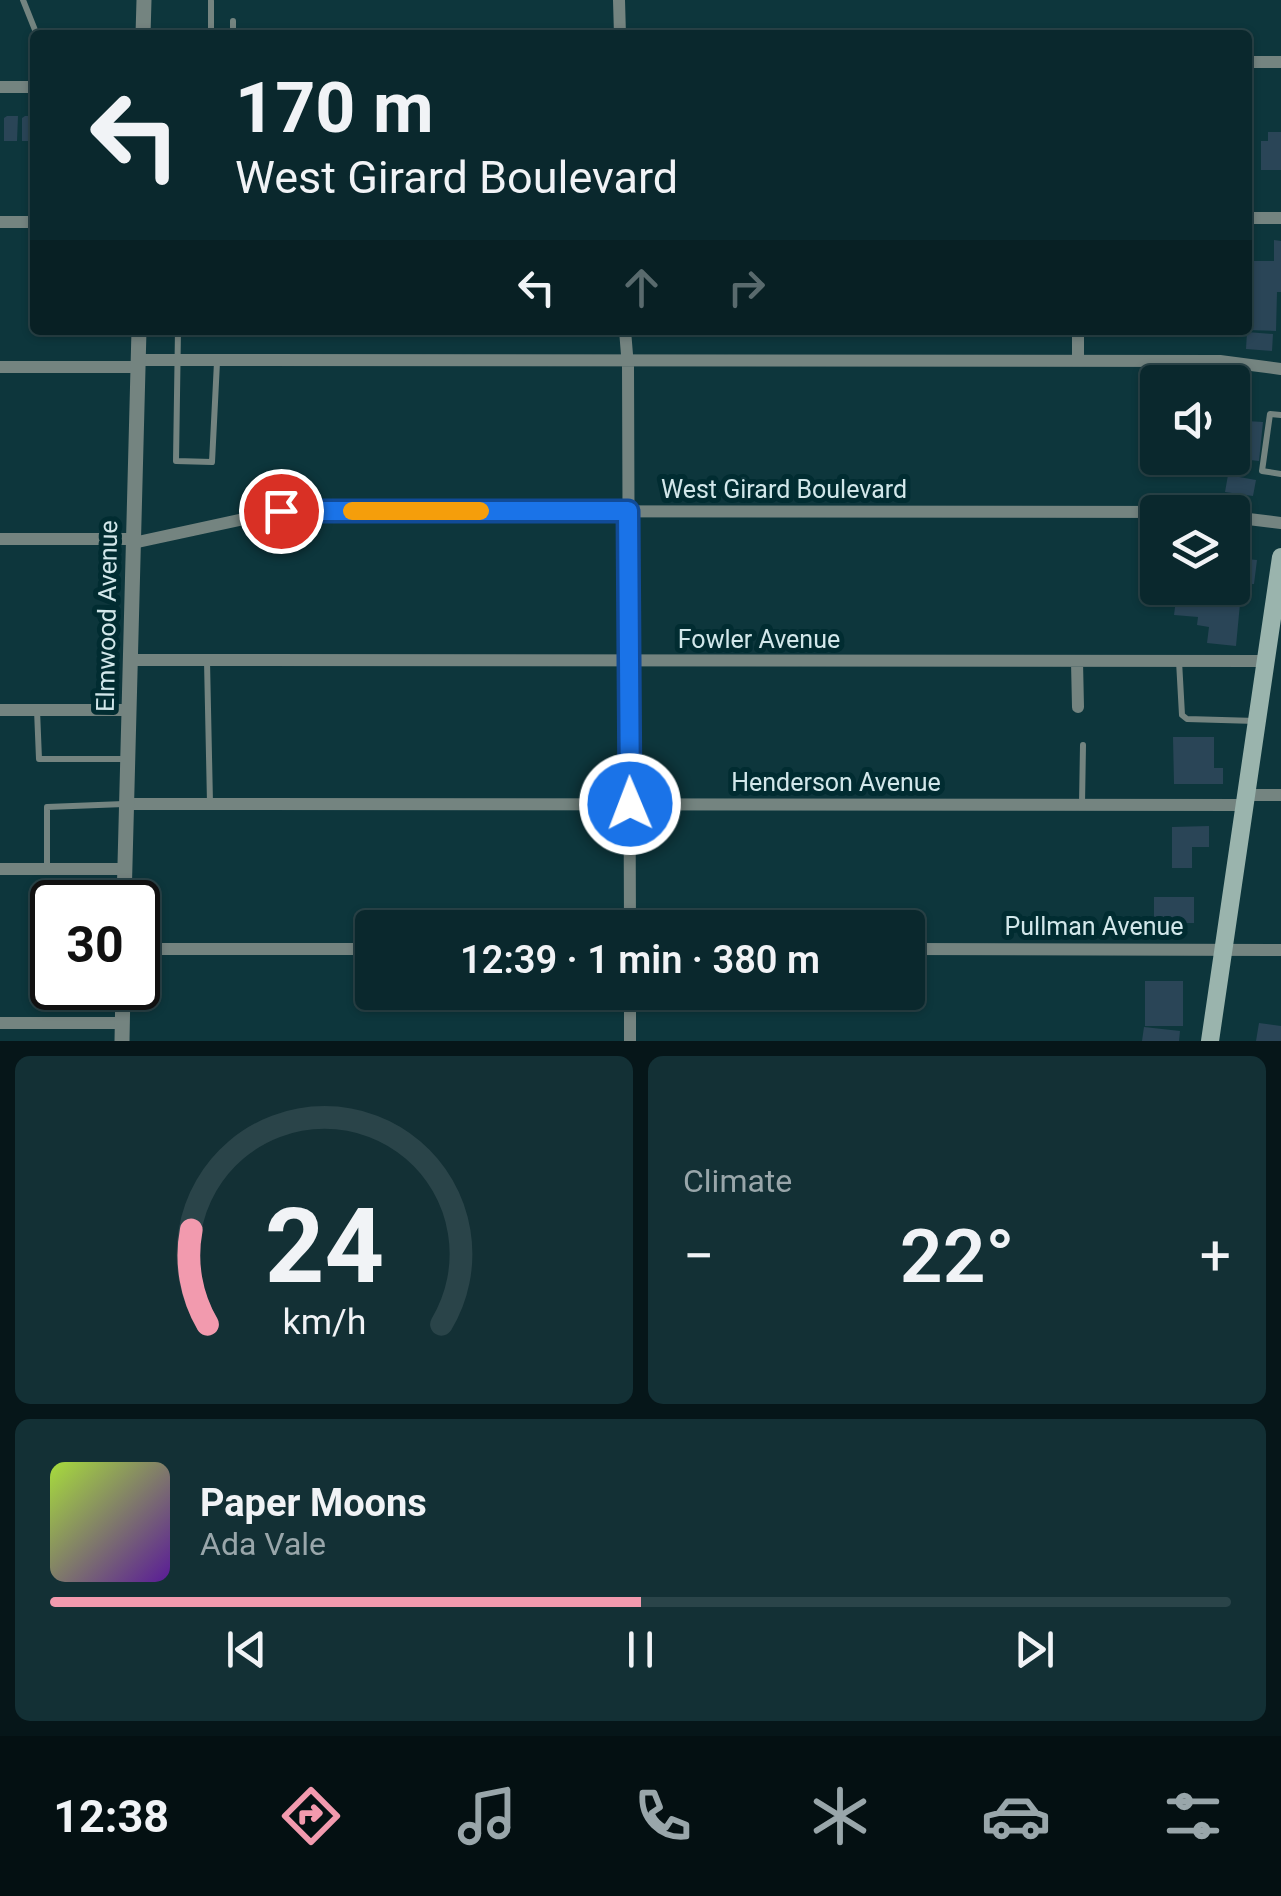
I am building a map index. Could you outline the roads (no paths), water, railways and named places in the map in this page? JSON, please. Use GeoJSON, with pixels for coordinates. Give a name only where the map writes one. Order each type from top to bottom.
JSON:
{"type":"FeatureCollection","features":[{"type":"Feature","properties":{"kind":"main road"},"geometry":{"type":"LineString","coordinates":[[1210,1041],[1281,558]]}},
{"type":"Feature","properties":{"kind":"street"},"geometry":{"type":"LineString","coordinates":[[143,30],[144,0]]}},
{"type":"Feature","properties":{"kind":"street"},"geometry":{"type":"LineString","coordinates":[[619,0],[620,30]]}},
{"type":"Feature","properties":{"kind":"street"},"geometry":{"type":"LineString","coordinates":[[1252,62],[1281,62]]}},
{"type":"Feature","properties":{"kind":"street"},"geometry":{"type":"LineString","coordinates":[[0,87],[30,87]]}},
{"type":"Feature","properties":{"kind":"street"},"geometry":{"type":"LineString","coordinates":[[1252,218],[1281,218]]}},
{"type":"Feature","properties":{"kind":"street"},"geometry":{"type":"LineString","coordinates":[[0,222],[30,222]]}},
{"type":"Feature","properties":{"kind":"street","name":"Elmwood Avenue"},"geometry":{"type":"LineString","coordinates":[[125,880],[138,335]]}},
{"type":"Feature","properties":{"kind":"street"},"geometry":{"type":"LineString","coordinates":[[625,335],[630,910]]}},
{"type":"Feature","properties":{"kind":"street"},"geometry":{"type":"LineString","coordinates":[[1078,335],[1078,362]]}},
{"type":"Feature","properties":{"kind":"street"},"geometry":{"type":"LineString","coordinates":[[0,367],[177,360],[1220,361],[1281,369]]}},
{"type":"Feature","properties":{"kind":"street","name":"West Girard Boulevard"},"geometry":{"type":"LineString","coordinates":[[0,538],[133,541],[281,511],[1140,512]]}},
{"type":"Feature","properties":{"kind":"street"},"geometry":{"type":"LineString","coordinates":[[1250,519],[1281,523]]}},
{"type":"Feature","properties":{"kind":"street","name":"Fowler Avenue"},"geometry":{"type":"LineString","coordinates":[[131,660],[1266,660]]}},
{"type":"Feature","properties":{"kind":"street"},"geometry":{"type":"LineString","coordinates":[[1077,662],[1078,707]]}},
{"type":"Feature","properties":{"kind":"street"},"geometry":{"type":"LineString","coordinates":[[0,710],[129,710]]}},
{"type":"Feature","properties":{"kind":"street","name":"Henderson Avenue"},"geometry":{"type":"LineString","coordinates":[[127,804],[1082,806],[1246,800],[1281,795]]}},
{"type":"Feature","properties":{"kind":"street"},"geometry":{"type":"LineString","coordinates":[[0,869],[125,869]]}},
{"type":"Feature","properties":{"kind":"street","name":"Pullman Avenue"},"geometry":{"type":"LineString","coordinates":[[925,948],[1281,950]]}},
{"type":"Feature","properties":{"kind":"street"},"geometry":{"type":"LineString","coordinates":[[160,949],[355,949]]}},
{"type":"Feature","properties":{"kind":"street"},"geometry":{"type":"LineString","coordinates":[[122,1010],[122,1041]]}},
{"type":"Feature","properties":{"kind":"street"},"geometry":{"type":"LineString","coordinates":[[630,1010],[630,1041]]}},
{"type":"Feature","properties":{"kind":"street"},"geometry":{"type":"LineString","coordinates":[[0,1023],[122,1023]]}},
{"type":"Feature","properties":{"kind":"lane"},"geometry":{"type":"LineString","coordinates":[[23,0],[34,30]]}},
{"type":"Feature","properties":{"kind":"lane"},"geometry":{"type":"LineString","coordinates":[[211,1],[211,30]]}},
{"type":"Feature","properties":{"kind":"lane"},"geometry":{"type":"LineString","coordinates":[[233,21],[233,30]]}},
{"type":"Feature","properties":{"kind":"lane"},"geometry":{"type":"LineString","coordinates":[[178,335],[176,461],[212,462],[217,360]]}},
{"type":"Feature","properties":{"kind":"lane"},"geometry":{"type":"LineString","coordinates":[[1281,415],[1270,414],[1262,471],[1281,474]]}},
{"type":"Feature","properties":{"kind":"lane"},"geometry":{"type":"LineString","coordinates":[[207,660],[210,804]]}},
{"type":"Feature","properties":{"kind":"lane"},"geometry":{"type":"LineString","coordinates":[[1179,661],[1182,715],[1188,719],[1258,722]]}},
{"type":"Feature","properties":{"kind":"lane"},"geometry":{"type":"LineString","coordinates":[[37,710],[38,758],[128,759]]}},
{"type":"Feature","properties":{"kind":"lane"},"geometry":{"type":"LineString","coordinates":[[1082,806],[1083,745]]}},
{"type":"Feature","properties":{"kind":"lane"},"geometry":{"type":"LineString","coordinates":[[48,869],[47,807],[127,804]]}}]}
